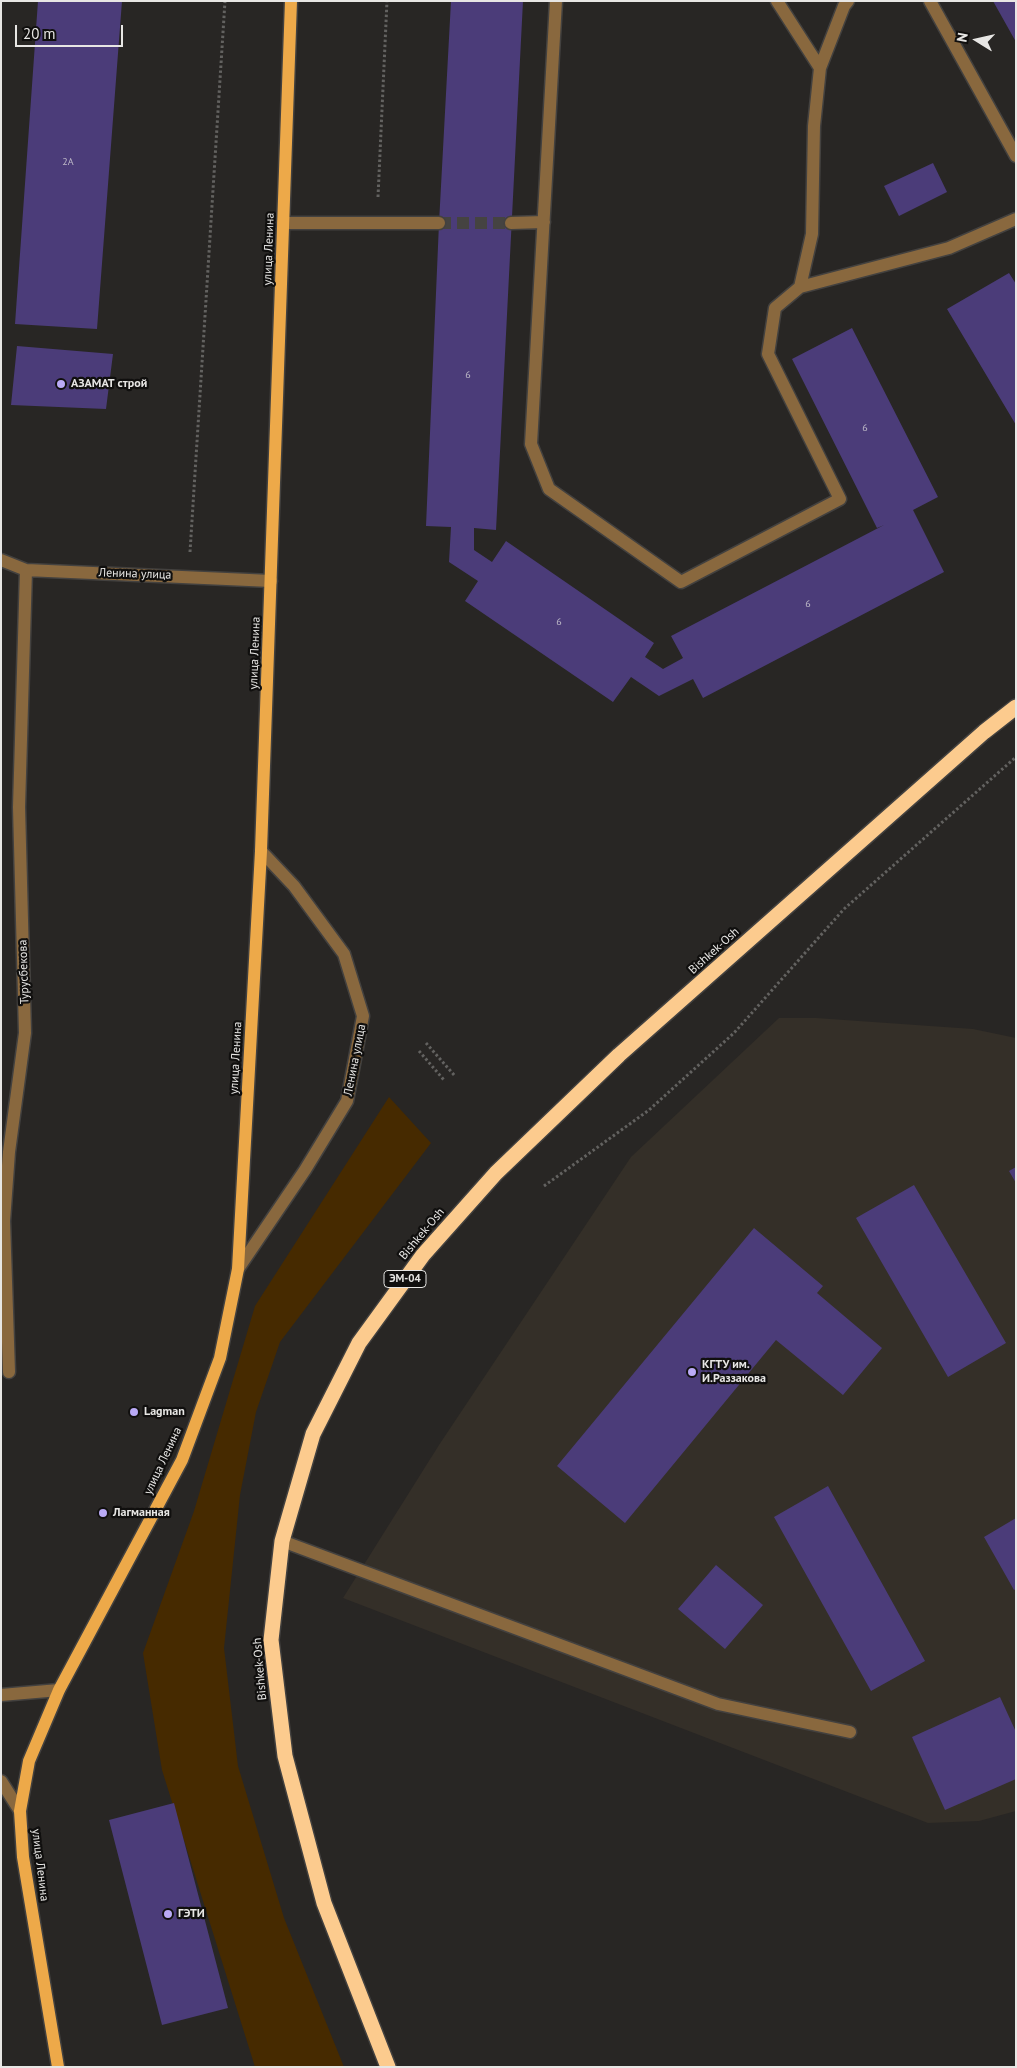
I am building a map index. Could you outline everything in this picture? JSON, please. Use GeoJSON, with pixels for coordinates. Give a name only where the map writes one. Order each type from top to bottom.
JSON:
{"type":"FeatureCollection","features":[{"type":"Feature","properties":{"kind":"highway","name":"Bishkek-Osh"},"geometry":{"type":"LineString","coordinates":[[388,2067],[324,1903],[285,1756],[271,1640],[282,1540],[313,1434],[359,1343],[422,1255],[496,1173],[619,1055],[984,732],[1016,708]]}},
{"type":"Feature","properties":{"kind":"main road","name":"улица Ленина"},"geometry":{"type":"LineString","coordinates":[[58,2067],[23,1857],[20,1811],[29,1761],[59,1690],[182,1460],[220,1358],[238,1269],[261,851],[291,1]]}},
{"type":"Feature","properties":{"kind":"street"},"geometry":{"type":"LineString","coordinates":[[556,1],[531,444],[549,490],[681,582],[840,499],[768,354],[776,308],[800,287],[949,248],[1016,219]]}},
{"type":"Feature","properties":{"kind":"street"},"geometry":{"type":"LineString","coordinates":[[777,1],[820,68]]}},
{"type":"Feature","properties":{"kind":"street"},"geometry":{"type":"LineString","coordinates":[[800,287],[812,234],[814,126],[820,68],[844,6],[848,1]]}},
{"type":"Feature","properties":{"kind":"street"},"geometry":{"type":"LineString","coordinates":[[930,1],[1016,156]]}},
{"type":"Feature","properties":{"kind":"street"},"geometry":{"type":"LineString","coordinates":[[511,223],[544,222]]}},
{"type":"Feature","properties":{"kind":"street"},"geometry":{"type":"LineString","coordinates":[[283,223],[438,223]]}},
{"type":"Feature","properties":{"kind":"street","name":"Ленина улица"},"geometry":{"type":"LineString","coordinates":[[1,560],[26,570],[271,581]]}},
{"type":"Feature","properties":{"kind":"street","name":"Турусбекова"},"geometry":{"type":"LineString","coordinates":[[9,1372],[4,1221],[8,1152],[25,1033],[19,807],[26,570]]}},
{"type":"Feature","properties":{"kind":"street","name":"Ленина улица"},"geometry":{"type":"LineString","coordinates":[[238,1269],[305,1170],[347,1100],[363,1016],[344,954],[294,886],[261,851]]}},
{"type":"Feature","properties":{"kind":"street"},"geometry":{"type":"LineString","coordinates":[[282,1540],[718,1704],[850,1732]]}},
{"type":"Feature","properties":{"kind":"street"},"geometry":{"type":"LineString","coordinates":[[1,1695],[59,1690]]}},
{"type":"Feature","properties":{"kind":"street"},"geometry":{"type":"LineString","coordinates":[[1,1781],[20,1811]]}},
{"type":"Feature","properties":{"kind":"path"},"geometry":{"type":"LineString","coordinates":[[188,577],[225,1]]}},
{"type":"Feature","properties":{"kind":"path"},"geometry":{"type":"LineString","coordinates":[[376,223],[387,1]]}},
{"type":"Feature","properties":{"kind":"path"},"geometry":{"type":"LineString","coordinates":[[544,1186],[649,1110],[727,1040],[844,909],[1016,757]]}},
{"type":"Feature","properties":{"kind":"path"},"geometry":{"type":"LineString","coordinates":[[426,1043],[455,1076]]}},
{"type":"Feature","properties":{"kind":"path"},"geometry":{"type":"LineString","coordinates":[[419,1051],[444,1080]]}},
{"type":"Feature","properties":{"kind":"shaded area"},"geometry":{"type":"Polygon","coordinates":[[[779,1018],[816,1018],[973,1029],[1016,1038],[1016,1811],[979,1821],[928,1823],[343,1598],[439,1445],[631,1157],[779,1018]]]}},
{"type":"Feature","properties":{"kind":"shaded area"},"geometry":{"type":"Polygon","coordinates":[[[389,1097],[431,1143],[280,1342],[256,1412],[240,1495],[224,1648],[238,1766],[284,1918],[344,2067],[255,2067],[162,1770],[143,1653],[194,1511],[255,1306],[389,1097]]]}},
{"type":"Feature","properties":{"kind":"building"},"geometry":{"type":"Polygon","coordinates":[[[38,1],[122,1],[97,329],[15,324],[38,1]]]}},
{"type":"Feature","properties":{"kind":"building"},"geometry":{"type":"Polygon","coordinates":[[[451,1],[523,1],[496,530],[474,528],[474,550],[492,562],[506,541],[654,643],[645,657],[663,669],[683,658],[671,636],[884,525],[877,528],[792,359],[852,328],[938,497],[913,510],[944,572],[703,698],[693,679],[659,696],[631,677],[613,702],[465,601],[478,581],[449,562],[451,527],[426,526],[451,1]]]}},
{"type":"Feature","properties":{"kind":"building"},"geometry":{"type":"Polygon","coordinates":[[[993,1],[1016,1],[1016,42],[993,1]]]}},
{"type":"Feature","properties":{"kind":"building"},"geometry":{"type":"Polygon","coordinates":[[[933,163],[947,192],[899,216],[884,186],[933,163]]]}},
{"type":"Feature","properties":{"kind":"building"},"geometry":{"type":"Polygon","coordinates":[[[1009,273],[1016,284],[1016,425],[947,309],[1009,273]]]}},
{"type":"Feature","properties":{"kind":"building","name":"АЗАМАТ строй"},"geometry":{"type":"Polygon","coordinates":[[[17,346],[113,354],[106,409],[11,405],[17,346]]]}},
{"type":"Feature","properties":{"kind":"building"},"geometry":{"type":"Polygon","coordinates":[[[1016,1167],[1016,1183],[1009,1171],[1016,1167]]]}},
{"type":"Feature","properties":{"kind":"building"},"geometry":{"type":"Polygon","coordinates":[[[914,1185],[1006,1343],[948,1377],[856,1218],[914,1185]]]}},
{"type":"Feature","properties":{"kind":"building","name":"КГТУ им. И.Раззакова"},"geometry":{"type":"Polygon","coordinates":[[[754,1228],[823,1286],[817,1293],[882,1348],[843,1395],[776,1340],[625,1523],[557,1466],[754,1228]]]}},
{"type":"Feature","properties":{"kind":"building"},"geometry":{"type":"Polygon","coordinates":[[[828,1486],[925,1661],[871,1691],[774,1517],[828,1486]]]}},
{"type":"Feature","properties":{"kind":"building"},"geometry":{"type":"Polygon","coordinates":[[[1016,1518],[1016,1589],[1014,1590],[984,1537],[1016,1518]]]}},
{"type":"Feature","properties":{"kind":"building"},"geometry":{"type":"Polygon","coordinates":[[[716,1565],[763,1605],[725,1649],[678,1609],[716,1565]]]}},
{"type":"Feature","properties":{"kind":"building"},"geometry":{"type":"Polygon","coordinates":[[[1000,1697],[1016,1732],[1016,1779],[945,1810],[912,1737],[1000,1697]]]}},
{"type":"Feature","properties":{"kind":"building","name":"ГЭТИ"},"geometry":{"type":"Polygon","coordinates":[[[174,1803],[228,2008],[162,2025],[109,1820],[174,1803]]]}},
{"type":"Feature","properties":{"kind":"tunnel"},"geometry":{"type":"LineString","coordinates":[[439,223],[511,223]]}},
{"type":"Feature","properties":{"kind":"place","name":"АЗАМАТ строй"},"geometry":{"type":"Point","coordinates":[61,384]}},
{"type":"Feature","properties":{"kind":"place","name":"КГТУ им. И.Раззакова"},"geometry":{"type":"Point","coordinates":[692,1372]}},
{"type":"Feature","properties":{"kind":"place","name":"Lagman"},"geometry":{"type":"Point","coordinates":[134,1412]}},
{"type":"Feature","properties":{"kind":"place","name":"Лагманная"},"geometry":{"type":"Point","coordinates":[103,1513]}},
{"type":"Feature","properties":{"kind":"place","name":"ГЭТИ"},"geometry":{"type":"Point","coordinates":[168,1914]}}]}
